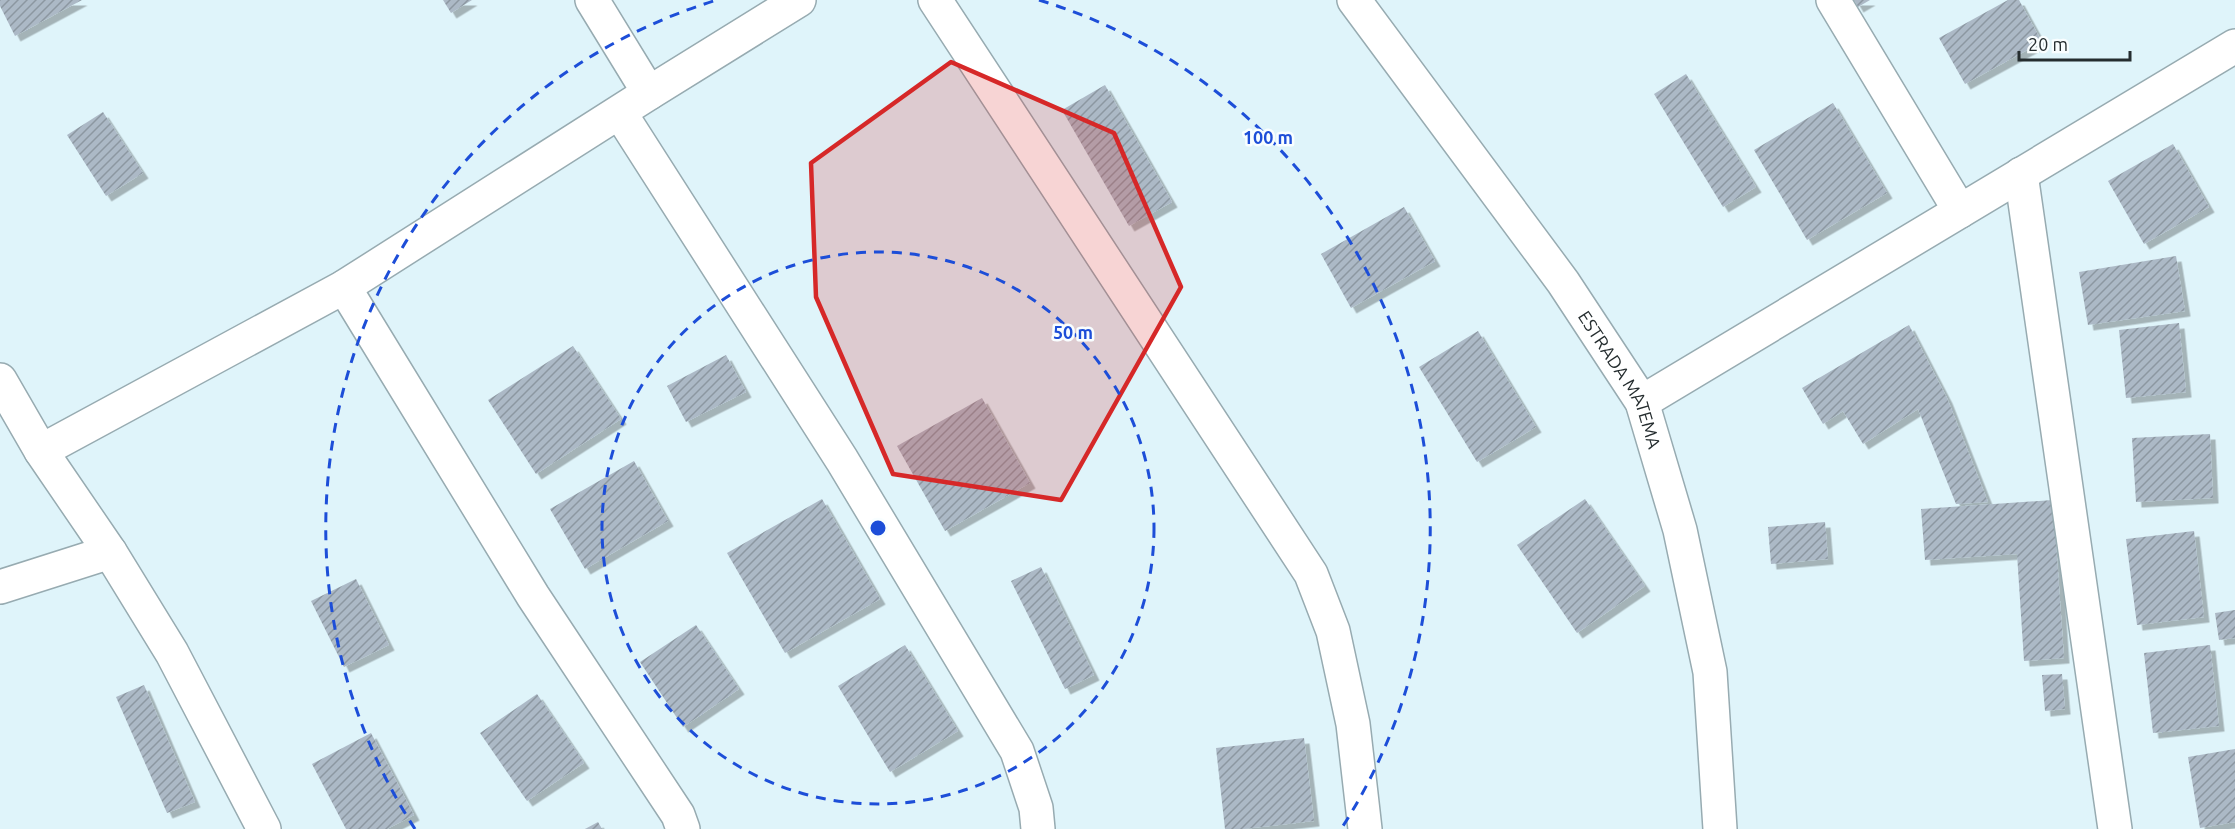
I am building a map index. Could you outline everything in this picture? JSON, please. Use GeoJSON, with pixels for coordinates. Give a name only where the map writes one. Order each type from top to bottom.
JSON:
{"type":"FeatureCollection","features":[{"type":"Feature","properties":{"kind":"street"},"geometry":{"type":"LineString","coordinates":[[592,0],[650,93]]}},
{"type":"Feature","properties":{"kind":"street"},"geometry":{"type":"LineString","coordinates":[[41,451],[344,287],[799,0]]}},
{"type":"Feature","properties":{"kind":"street"},"geometry":{"type":"LineString","coordinates":[[935,0],[1311,574],[1333,631],[1353,724],[1365,829]]}},
{"type":"Feature","properties":{"kind":"street","name":"ESTRADA MATEMA"},"geometry":{"type":"LineString","coordinates":[[1354,0],[1563,282],[1642,402],[1680,530],[1710,672],[1720,829]]}},
{"type":"Feature","properties":{"kind":"street"},"geometry":{"type":"LineString","coordinates":[[1833,0],[1960,211]]}},
{"type":"Feature","properties":{"kind":"street"},"geometry":{"type":"LineString","coordinates":[[1642,402],[2235,46]]}},
{"type":"Feature","properties":{"kind":"street"},"geometry":{"type":"LineString","coordinates":[[620,113],[843,460],[1017,751],[1036,808],[1038,829]]}},
{"type":"Feature","properties":{"kind":"street"},"geometry":{"type":"LineString","coordinates":[[2021,174],[2115,829]]}},
{"type":"Feature","properties":{"kind":"street"},"geometry":{"type":"LineString","coordinates":[[344,287],[533,596],[678,814],[683,829]]}},
{"type":"Feature","properties":{"kind":"street"},"geometry":{"type":"LineString","coordinates":[[0,380],[41,451],[110,552],[172,653],[264,829]]}},
{"type":"Feature","properties":{"kind":"street"},"geometry":{"type":"LineString","coordinates":[[0,587],[110,552]]}},
{"type":"Feature","properties":{"kind":"highlighted area"},"geometry":{"type":"Polygon","coordinates":[[[951,62],[1114,133],[1181,287],[1061,500],[893,474],[816,297],[811,163],[951,62]]]}},
{"type":"Feature","properties":{"kind":"building"},"geometry":{"type":"Polygon","coordinates":[[[0,0],[82,0],[15,36],[0,6],[0,0]]]}},
{"type":"Feature","properties":{"kind":"building"},"geometry":{"type":"Polygon","coordinates":[[[443,0],[472,0],[451,13],[443,0]]]}},
{"type":"Feature","properties":{"kind":"building"},"geometry":{"type":"Polygon","coordinates":[[[1854,0],[1870,0],[1858,7],[1854,0]]]}},
{"type":"Feature","properties":{"kind":"building"},"geometry":{"type":"Polygon","coordinates":[[[2008,0],[2019,0],[2042,42],[1965,84],[1939,38],[2008,0]]]}},
{"type":"Feature","properties":{"kind":"building"},"geometry":{"type":"Polygon","coordinates":[[[1686,74],[1756,187],[1723,207],[1654,94],[1686,74]]]}},
{"type":"Feature","properties":{"kind":"building"},"geometry":{"type":"Polygon","coordinates":[[[1105,85],[1172,202],[1129,226],[1062,110],[1105,85]]]}},
{"type":"Feature","properties":{"kind":"building"},"geometry":{"type":"Polygon","coordinates":[[[1833,103],[1887,193],[1807,240],[1754,150],[1833,103]]]}},
{"type":"Feature","properties":{"kind":"building"},"geometry":{"type":"Polygon","coordinates":[[[103,112],[143,173],[106,196],[67,135],[103,112]]]}},
{"type":"Feature","properties":{"kind":"building"},"geometry":{"type":"Polygon","coordinates":[[[2173,144],[2209,207],[2144,244],[2108,181],[2173,144]]]}},
{"type":"Feature","properties":{"kind":"building"},"geometry":{"type":"Polygon","coordinates":[[[1404,207],[1435,261],[1351,308],[1321,254],[1404,207]]]}},
{"type":"Feature","properties":{"kind":"building"},"geometry":{"type":"Polygon","coordinates":[[[2176,256],[2185,311],[2088,325],[2079,272],[2176,256]]]}},
{"type":"Feature","properties":{"kind":"building"},"geometry":{"type":"Polygon","coordinates":[[[2179,323],[2186,392],[2126,398],[2119,330],[2179,323]]]}},
{"type":"Feature","properties":{"kind":"building"},"geometry":{"type":"Polygon","coordinates":[[[1909,325],[1947,398],[1988,502],[1956,504],[1918,409],[1863,444],[1843,411],[1823,424],[1802,388],[1909,325]]]}},
{"type":"Feature","properties":{"kind":"building"},"geometry":{"type":"Polygon","coordinates":[[[1478,331],[1536,427],[1477,462],[1419,367],[1478,331]]]}},
{"type":"Feature","properties":{"kind":"building"},"geometry":{"type":"Polygon","coordinates":[[[573,346],[621,419],[536,474],[488,400],[573,346]]]}},
{"type":"Feature","properties":{"kind":"building"},"geometry":{"type":"Polygon","coordinates":[[[726,355],[746,392],[686,422],[667,386],[726,355]]]}},
{"type":"Feature","properties":{"kind":"building"},"geometry":{"type":"Polygon","coordinates":[[[982,398],[1030,483],[945,531],[897,446],[982,398]]]}},
{"type":"Feature","properties":{"kind":"building"},"geometry":{"type":"Polygon","coordinates":[[[2210,434],[2213,498],[2136,502],[2132,438],[2210,434]]]}},
{"type":"Feature","properties":{"kind":"building"},"geometry":{"type":"Polygon","coordinates":[[[634,461],[668,521],[585,569],[550,509],[634,461]]]}},
{"type":"Feature","properties":{"kind":"building"},"geometry":{"type":"Polygon","coordinates":[[[822,499],[880,599],[785,653],[727,553],[822,499]]]}},
{"type":"Feature","properties":{"kind":"building"},"geometry":{"type":"Polygon","coordinates":[[[1585,499],[1645,586],[1577,633],[1517,545],[1585,499]]]}},
{"type":"Feature","properties":{"kind":"building"},"geometry":{"type":"Polygon","coordinates":[[[2053,500],[2064,658],[2024,661],[2017,554],[1925,560],[1921,509],[2053,500]]]}},
{"type":"Feature","properties":{"kind":"building"},"geometry":{"type":"Polygon","coordinates":[[[1825,522],[1828,559],[1771,564],[1768,527],[1825,522]]]}},
{"type":"Feature","properties":{"kind":"building"},"geometry":{"type":"Polygon","coordinates":[[[2194,531],[2204,617],[2137,625],[2126,539],[2194,531]]]}},
{"type":"Feature","properties":{"kind":"building"},"geometry":{"type":"Polygon","coordinates":[[[1041,567],[1094,675],[1065,689],[1011,581],[1041,567]]]}},
{"type":"Feature","properties":{"kind":"building"},"geometry":{"type":"Polygon","coordinates":[[[356,579],[389,645],[344,667],[311,601],[356,579]]]}},
{"type":"Feature","properties":{"kind":"building"},"geometry":{"type":"Polygon","coordinates":[[[2235,610],[2235,638],[2219,640],[2215,613],[2235,610]]]}},
{"type":"Feature","properties":{"kind":"building"},"geometry":{"type":"Polygon","coordinates":[[[696,625],[739,689],[683,727],[640,662],[696,625]]]}},
{"type":"Feature","properties":{"kind":"building"},"geometry":{"type":"Polygon","coordinates":[[[905,645],[958,731],[890,772],[838,686],[905,645]]]}},
{"type":"Feature","properties":{"kind":"building"},"geometry":{"type":"Polygon","coordinates":[[[2210,645],[2219,726],[2153,733],[2144,653],[2210,645]]]}},
{"type":"Feature","properties":{"kind":"building"},"geometry":{"type":"Polygon","coordinates":[[[2062,674],[2065,709],[2045,711],[2042,675],[2062,674]]]}},
{"type":"Feature","properties":{"kind":"building"},"geometry":{"type":"Polygon","coordinates":[[[144,685],[195,802],[167,813],[116,697],[144,685]]]}},
{"type":"Feature","properties":{"kind":"building"},"geometry":{"type":"Polygon","coordinates":[[[537,694],[584,763],[527,801],[480,733],[537,694]]]}},
{"type":"Feature","properties":{"kind":"building"},"geometry":{"type":"Polygon","coordinates":[[[371,733],[414,815],[387,829],[346,829],[312,764],[371,733]]]}},
{"type":"Feature","properties":{"kind":"building"},"geometry":{"type":"Polygon","coordinates":[[[1304,738],[1314,821],[1225,829],[1216,748],[1304,738]]]}},
{"type":"Feature","properties":{"kind":"building"},"geometry":{"type":"Polygon","coordinates":[[[2235,749],[2235,822],[2200,828],[2188,757],[2235,749]]]}},
{"type":"Feature","properties":{"kind":"building"},"geometry":{"type":"Polygon","coordinates":[[[598,822],[602,829],[585,829],[598,822]]]}}]}
